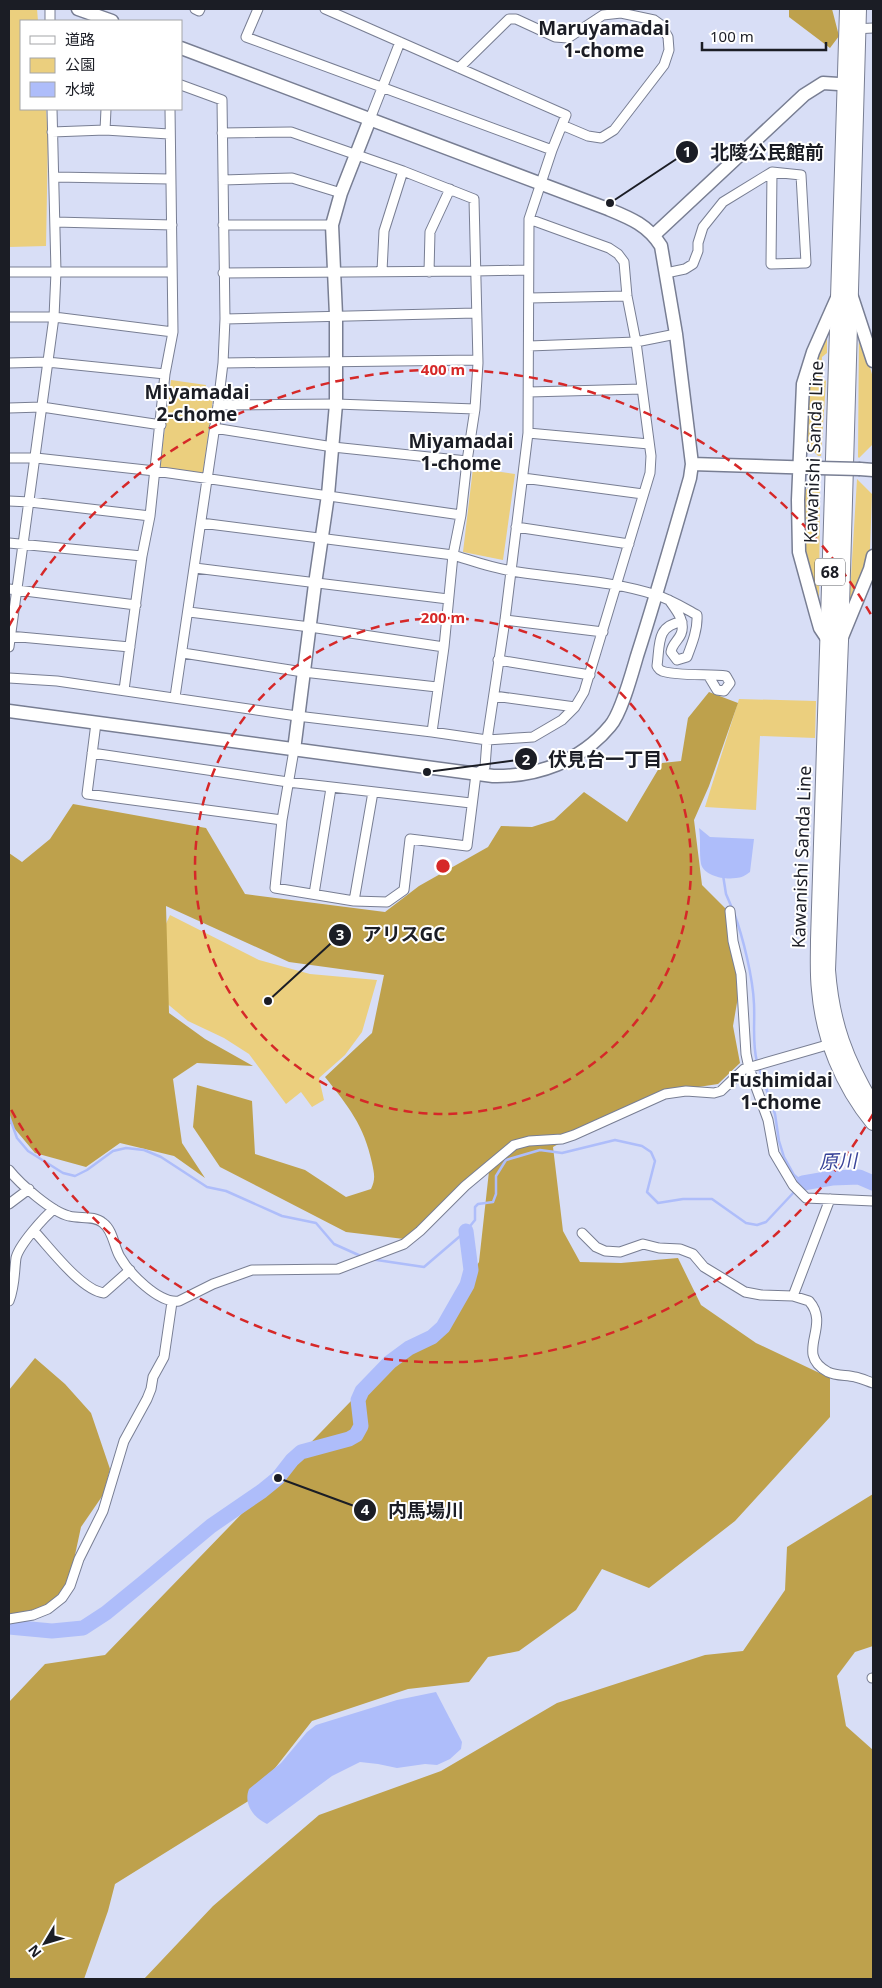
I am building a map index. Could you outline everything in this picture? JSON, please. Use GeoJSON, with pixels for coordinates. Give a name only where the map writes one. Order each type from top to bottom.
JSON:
{"type":"FeatureCollection","features":[{"type":"Feature","properties":{"kind":"main road","name":"Kawanishi Sanda Line"},"geometry":{"type":"LineString","coordinates":[[847,9],[852,29],[837,298],[834,640],[828,970],[838,1066],[854,1095],[873,1123]]}},
{"type":"Feature","properties":{"kind":"main road","name":"Kawanishi Sanda Line"},"geometry":{"type":"LineString","coordinates":[[852,29],[859,9]]}},
{"type":"Feature","properties":{"kind":"main road","name":"Kawanishi Sanda Line"},"geometry":{"type":"LineString","coordinates":[[834,640],[851,294],[850,85]]}},
{"type":"Feature","properties":{"kind":"main road","name":"Kawanishi Sanda Line"},"geometry":{"type":"LineString","coordinates":[[835,1043],[873,1105]]}},
{"type":"Feature","properties":{"kind":"street"},"geometry":{"type":"LineString","coordinates":[[78,9],[109,20]]}},
{"type":"Feature","properties":{"kind":"street"},"geometry":{"type":"LineString","coordinates":[[195,9],[199,11],[200,9]]}},
{"type":"Feature","properties":{"kind":"street"},"geometry":{"type":"LineString","coordinates":[[258,9],[246,37],[552,150]]}},
{"type":"Feature","properties":{"kind":"street"},"geometry":{"type":"LineString","coordinates":[[327,9],[566,115],[552,150],[529,220],[528,433],[485,767],[476,774],[466,846],[410,839],[404,890],[387,902],[354,900],[275,888],[282,820],[294,750],[333,447],[336,404],[336,315],[332,225],[355,154],[400,42]]}},
{"type":"Feature","properties":{"kind":"street"},"geometry":{"type":"LineString","coordinates":[[459,68],[509,19],[516,19],[555,37],[568,38],[603,15],[621,13],[654,20],[662,25],[668,37],[669,50],[664,66],[614,130],[601,138],[588,136],[562,125]]}},
{"type":"Feature","properties":{"kind":"street"},"geometry":{"type":"LineString","coordinates":[[852,29],[873,28]]}},
{"type":"Feature","properties":{"kind":"street"},"geometry":{"type":"LineString","coordinates":[[9,710],[476,774],[514,776],[556,766],[587,748],[611,725],[627,690],[690,478],[692,464],[676,334],[661,246],[654,235],[636,220],[182,48]]}},
{"type":"Feature","properties":{"kind":"street"},"geometry":{"type":"LineString","coordinates":[[654,235],[804,94],[823,83],[850,85]]}},
{"type":"Feature","properties":{"kind":"street"},"geometry":{"type":"LineString","coordinates":[[175,697],[183,653],[218,405],[223,363],[225,319],[222,100],[182,85]]}},
{"type":"Feature","properties":{"kind":"street"},"geometry":{"type":"LineString","coordinates":[[9,647],[13,589],[30,502],[54,318],[56,272],[52,110]]}},
{"type":"Feature","properties":{"kind":"street"},"geometry":{"type":"LineString","coordinates":[[105,130],[106,110]]}},
{"type":"Feature","properties":{"kind":"street"},"geometry":{"type":"LineString","coordinates":[[124,690],[142,556],[150,516],[166,374],[173,332],[170,110]]}},
{"type":"Feature","properties":{"kind":"street"},"geometry":{"type":"LineString","coordinates":[[52,132],[105,130],[169,134]]}},
{"type":"Feature","properties":{"kind":"street"},"geometry":{"type":"LineString","coordinates":[[222,133],[292,132],[403,171],[474,199],[477,360],[475,410],[461,515],[453,555],[444,647],[432,732]]}},
{"type":"Feature","properties":{"kind":"street"},"geometry":{"type":"LineString","coordinates":[[382,271],[384,231],[403,171]]}},
{"type":"Feature","properties":{"kind":"street"},"geometry":{"type":"LineString","coordinates":[[666,273],[685,269],[693,264],[703,227],[723,202],[772,172],[801,175],[806,263],[771,264],[772,172]]}},
{"type":"Feature","properties":{"kind":"street"},"geometry":{"type":"LineString","coordinates":[[54,177],[170,179]]}},
{"type":"Feature","properties":{"kind":"street"},"geometry":{"type":"LineString","coordinates":[[223,180],[292,178],[341,193]]}},
{"type":"Feature","properties":{"kind":"street"},"geometry":{"type":"LineString","coordinates":[[429,272],[430,232],[450,189]]}},
{"type":"Feature","properties":{"kind":"street"},"geometry":{"type":"LineString","coordinates":[[9,678],[57,681],[297,716],[487,740],[533,737],[562,720],[575,707],[584,692],[590,676],[615,585],[650,473],[649,444],[636,342],[627,296],[624,262],[618,254],[609,248],[529,220]]}},
{"type":"Feature","properties":{"kind":"street"},"geometry":{"type":"LineString","coordinates":[[55,222],[172,225]]}},
{"type":"Feature","properties":{"kind":"street"},"geometry":{"type":"LineString","coordinates":[[224,225],[332,225]]}},
{"type":"Feature","properties":{"kind":"street"},"geometry":{"type":"LineString","coordinates":[[223,273],[528,270]]}},
{"type":"Feature","properties":{"kind":"street"},"geometry":{"type":"LineString","coordinates":[[9,272],[172,272]]}},
{"type":"Feature","properties":{"kind":"street"},"geometry":{"type":"LineString","coordinates":[[851,294],[873,361]]}},
{"type":"Feature","properties":{"kind":"street"},"geometry":{"type":"LineString","coordinates":[[529,298],[627,296]]}},
{"type":"Feature","properties":{"kind":"street"},"geometry":{"type":"LineString","coordinates":[[837,298],[813,352],[803,384],[798,519],[799,552],[820,628],[834,640],[870,569],[873,556]]}},
{"type":"Feature","properties":{"kind":"street"},"geometry":{"type":"LineString","coordinates":[[225,319],[476,313]]}},
{"type":"Feature","properties":{"kind":"street"},"geometry":{"type":"LineString","coordinates":[[9,317],[54,318],[173,332]]}},
{"type":"Feature","properties":{"kind":"street"},"geometry":{"type":"LineString","coordinates":[[528,346],[636,342],[676,334]]}},
{"type":"Feature","properties":{"kind":"street"},"geometry":{"type":"LineString","coordinates":[[223,363],[477,360]]}},
{"type":"Feature","properties":{"kind":"street"},"geometry":{"type":"LineString","coordinates":[[9,363],[47,362],[166,374]]}},
{"type":"Feature","properties":{"kind":"street"},"geometry":{"type":"LineString","coordinates":[[529,392],[642,389]]}},
{"type":"Feature","properties":{"kind":"street"},"geometry":{"type":"LineString","coordinates":[[218,405],[336,404],[475,410]]}},
{"type":"Feature","properties":{"kind":"street"},"geometry":{"type":"LineString","coordinates":[[9,408],[42,407],[161,425]]}},
{"type":"Feature","properties":{"kind":"street"},"geometry":{"type":"LineString","coordinates":[[214,428],[333,447],[467,461]]}},
{"type":"Feature","properties":{"kind":"street"},"geometry":{"type":"LineString","coordinates":[[528,433],[649,444]]}},
{"type":"Feature","properties":{"kind":"street"},"geometry":{"type":"LineString","coordinates":[[9,458],[36,458],[155,471],[461,515]]}},
{"type":"Feature","properties":{"kind":"street"},"geometry":{"type":"LineString","coordinates":[[692,464],[873,470]]}},
{"type":"Feature","properties":{"kind":"street"},"geometry":{"type":"LineString","coordinates":[[523,478],[643,494]]}},
{"type":"Feature","properties":{"kind":"street"},"geometry":{"type":"LineString","coordinates":[[9,501],[150,516]]}},
{"type":"Feature","properties":{"kind":"street"},"geometry":{"type":"LineString","coordinates":[[201,523],[321,540],[453,555],[511,571],[615,585],[656,595],[669,600],[697,615],[698,621],[694,640],[687,657],[677,660],[671,652],[672,647],[681,634],[682,622],[678,612],[669,600]]}},
{"type":"Feature","properties":{"kind":"street"},"geometry":{"type":"LineString","coordinates":[[516,527],[629,544]]}},
{"type":"Feature","properties":{"kind":"street"},"geometry":{"type":"LineString","coordinates":[[9,543],[142,556]]}},
{"type":"Feature","properties":{"kind":"street"},"geometry":{"type":"LineString","coordinates":[[195,568],[448,599]]}},
{"type":"Feature","properties":{"kind":"street"},"geometry":{"type":"LineString","coordinates":[[13,589],[136,606]]}},
{"type":"Feature","properties":{"kind":"street"},"geometry":{"type":"LineString","coordinates":[[189,612],[310,627],[444,647]]}},
{"type":"Feature","properties":{"kind":"street"},"geometry":{"type":"LineString","coordinates":[[505,620],[603,632]]}},
{"type":"Feature","properties":{"kind":"street"},"geometry":{"type":"LineString","coordinates":[[682,622],[668,625],[664,630],[657,666],[664,672],[708,675]]}},
{"type":"Feature","properties":{"kind":"street"},"geometry":{"type":"LineString","coordinates":[[10,636],[130,646]]}},
{"type":"Feature","properties":{"kind":"street"},"geometry":{"type":"LineString","coordinates":[[183,653],[303,672],[438,687]]}},
{"type":"Feature","properties":{"kind":"street"},"geometry":{"type":"LineString","coordinates":[[498,660],[590,676]]}},
{"type":"Feature","properties":{"kind":"street"},"geometry":{"type":"LineString","coordinates":[[494,696],[575,707]]}},
{"type":"Feature","properties":{"kind":"street"},"geometry":{"type":"LineString","coordinates":[[96,722],[87,794],[282,820]]}},
{"type":"Feature","properties":{"kind":"street"},"geometry":{"type":"LineString","coordinates":[[92,753],[331,788],[471,803]]}},
{"type":"Feature","properties":{"kind":"street"},"geometry":{"type":"LineString","coordinates":[[314,894],[331,788]]}},
{"type":"Feature","properties":{"kind":"street"},"geometry":{"type":"LineString","coordinates":[[354,900],[373,792]]}},
{"type":"Feature","properties":{"kind":"street"},"geometry":{"type":"LineString","coordinates":[[730,911],[742,982],[746,1054],[755,1066],[774,1153],[793,1185],[806,1198],[873,1201]]}},
{"type":"Feature","properties":{"kind":"street"},"geometry":{"type":"LineString","coordinates":[[9,1170],[54,1209],[70,1216],[103,1222],[109,1230],[119,1256],[130,1270],[156,1295],[172,1302],[179,1301],[230,1277],[252,1270],[338,1269],[360,1261],[412,1239],[466,1186],[514,1146],[529,1141],[562,1139],[574,1135],[666,1094],[686,1091],[714,1093],[721,1091],[741,1071],[835,1043]]}},
{"type":"Feature","properties":{"kind":"street"},"geometry":{"type":"LineString","coordinates":[[9,1204],[29,1189]]}},
{"type":"Feature","properties":{"kind":"street"},"geometry":{"type":"LineString","coordinates":[[793,1296],[830,1199]]}},
{"type":"Feature","properties":{"kind":"street"},"geometry":{"type":"LineString","coordinates":[[9,1300],[14,1288],[16,1256],[45,1216],[54,1209]]}},
{"type":"Feature","properties":{"kind":"street"},"geometry":{"type":"LineString","coordinates":[[34,1231],[85,1285],[97,1292],[104,1293],[130,1270]]}},
{"type":"Feature","properties":{"kind":"street"},"geometry":{"type":"LineString","coordinates":[[582,1233],[596,1247],[605,1251],[620,1252],[642,1244],[659,1248],[680,1249],[693,1254],[704,1267],[745,1292],[761,1295],[793,1296],[809,1300],[814,1306],[818,1323],[812,1352],[815,1360],[830,1372],[854,1376],[873,1383]]}},
{"type":"Feature","properties":{"kind":"street"},"geometry":{"type":"LineString","coordinates":[[9,1619],[33,1615],[48,1609],[62,1598],[70,1586],[79,1559],[103,1511],[124,1441],[147,1399],[152,1377],[164,1357],[172,1302]]}},
{"type":"Feature","properties":{"kind":"green space"},"geometry":{"type":"Polygon","coordinates":[[[9,9],[37,9],[38,20],[20,20],[20,110],[46,110],[48,137],[46,246],[9,247],[9,9]]]}},
{"type":"Feature","properties":{"kind":"green space"},"geometry":{"type":"Polygon","coordinates":[[[827,326],[827,353],[822,357],[821,376],[826,381],[821,456],[818,456],[804,441],[806,393],[827,326]]]}},
{"type":"Feature","properties":{"kind":"green space"},"geometry":{"type":"Polygon","coordinates":[[[859,327],[873,378],[873,444],[859,458],[858,457],[859,327]]]}},
{"type":"Feature","properties":{"kind":"green space"},"geometry":{"type":"Polygon","coordinates":[[[171,380],[206,385],[204,397],[213,398],[203,473],[160,467],[171,380]]]}},
{"type":"Feature","properties":{"kind":"green space"},"geometry":{"type":"Polygon","coordinates":[[[473,468],[515,474],[503,560],[463,552],[473,468]]]}},
{"type":"Feature","properties":{"kind":"green space"},"geometry":{"type":"Polygon","coordinates":[[[857,479],[872,494],[870,549],[849,610],[857,479]]]}},
{"type":"Feature","properties":{"kind":"green space"},"geometry":{"type":"Polygon","coordinates":[[[820,480],[819,607],[804,558],[803,492],[820,480]]]}},
{"type":"Feature","properties":{"kind":"green space"},"geometry":{"type":"Polygon","coordinates":[[[739,699],[816,701],[815,738],[760,736],[756,810],[705,807],[739,699]]]}},
{"type":"Feature","properties":{"kind":"green space"},"geometry":{"type":"Polygon","coordinates":[[[170,915],[259,960],[310,974],[377,980],[362,1032],[345,1055],[319,1078],[324,1100],[312,1107],[301,1092],[286,1104],[249,1054],[224,1038],[188,1021],[140,981],[170,915]]]}},
{"type":"Feature","properties":{"kind":"shaded area"},"geometry":{"type":"Polygon","coordinates":[[[789,9],[832,9],[839,36],[830,48],[789,17],[789,9]]]}},
{"type":"Feature","properties":{"kind":"shaded area"},"geometry":{"type":"Polygon","coordinates":[[[709,692],[738,703],[709,786],[694,820],[702,885],[727,910],[739,991],[733,1026],[740,1063],[718,1084],[672,1091],[608,1117],[553,1147],[563,1231],[580,1262],[621,1263],[678,1258],[701,1305],[756,1343],[830,1378],[830,1417],[735,1521],[649,1588],[602,1569],[576,1610],[519,1651],[488,1657],[469,1682],[408,1689],[312,1721],[250,1800],[115,1884],[108,1911],[84,1979],[9,1979],[9,1702],[45,1664],[105,1655],[381,1370],[424,1343],[441,1325],[479,1262],[490,1162],[404,1239],[346,1232],[220,1167],[193,1127],[197,1085],[252,1101],[255,1154],[305,1170],[346,1197],[371,1189],[374,1182],[374,1173],[365,1138],[348,1107],[325,1077],[372,1033],[384,975],[289,962],[166,906],[169,1013],[205,1039],[253,1066],[197,1063],[173,1079],[182,1143],[205,1178],[174,1156],[120,1143],[86,1167],[35,1153],[9,1122],[9,853],[22,862],[50,839],[73,804],[206,828],[245,894],[385,912],[419,886],[488,847],[501,826],[532,827],[554,820],[584,792],[627,822],[662,763],[681,761],[688,718],[709,692]]]}},
{"type":"Feature","properties":{"kind":"shaded area"},"geometry":{"type":"Polygon","coordinates":[[[35,1358],[65,1384],[91,1413],[110,1469],[103,1495],[81,1527],[69,1583],[50,1606],[9,1615],[9,1390],[35,1358]]]}},
{"type":"Feature","properties":{"kind":"shaded area"},"geometry":{"type":"Polygon","coordinates":[[[873,1494],[873,1646],[855,1652],[837,1676],[846,1726],[873,1750],[873,1979],[144,1979],[213,1906],[319,1815],[441,1771],[557,1703],[705,1655],[743,1651],[785,1590],[787,1547],[873,1494]]]}},
{"type":"Feature","properties":{"kind":"water"},"geometry":{"type":"Polygon","coordinates":[[[699,828],[710,837],[754,839],[750,872],[738,878],[721,878],[706,872],[701,864],[699,828]]]}},
{"type":"Feature","properties":{"kind":"water"},"geometry":{"type":"Polygon","coordinates":[[[436,1692],[462,1742],[461,1749],[450,1759],[437,1765],[425,1764],[397,1768],[360,1762],[332,1776],[267,1824],[251,1810],[247,1800],[249,1789],[281,1763],[307,1732],[316,1725],[397,1700],[436,1692]]]}},
{"type":"Feature","properties":{"kind":"waterway"},"geometry":{"type":"LineString","coordinates":[[723,875],[726,894],[732,908]]}},
{"type":"Feature","properties":{"kind":"waterway"},"geometry":{"type":"LineString","coordinates":[[734,913],[744,945],[752,982],[757,1062]]}},
{"type":"Feature","properties":{"kind":"waterway"},"geometry":{"type":"LineString","coordinates":[[759,1068],[775,1114],[779,1141],[784,1157],[794,1175],[803,1183],[799,1187]]}},
{"type":"Feature","properties":{"kind":"waterway"},"geometry":{"type":"LineString","coordinates":[[9,1116],[17,1138],[28,1151],[63,1173],[75,1176],[87,1170],[113,1151],[126,1148],[144,1150],[161,1157],[207,1187],[226,1191],[282,1216],[316,1223],[334,1244],[363,1257]]}},
{"type":"Feature","properties":{"kind":"waterway"},"geometry":{"type":"LineString","coordinates":[[370,1259],[424,1267],[466,1231],[475,1220],[475,1207],[478,1204],[493,1202],[496,1194],[496,1176],[506,1160],[540,1150],[562,1153],[615,1140],[642,1146],[651,1152],[655,1161],[647,1192],[658,1203],[683,1199],[712,1199],[746,1223],[757,1225],[766,1222],[795,1191]]}},
{"type":"Feature","properties":{"kind":"waterway","name":"原川"},"geometry":{"type":"LineString","coordinates":[[803,1183],[832,1178],[859,1177],[873,1183]]}},
{"type":"Feature","properties":{"kind":"waterway"},"geometry":{"type":"LineString","coordinates":[[9,1627],[52,1631],[83,1628],[106,1613],[211,1526],[262,1491],[278,1478],[301,1452],[349,1439],[356,1435],[361,1426],[358,1400],[362,1391],[390,1362],[409,1348],[432,1337],[443,1327],[467,1285],[471,1270],[466,1231]]}},
{"type":"Feature","properties":{"kind":"place","name":"北陵公民館前"},"geometry":{"type":"Point","coordinates":[610,203]}},
{"type":"Feature","properties":{"kind":"place","name":"伏見台一丁目"},"geometry":{"type":"Point","coordinates":[427,772]}},
{"type":"Feature","properties":{"kind":"place","name":"アリスGC"},"geometry":{"type":"Point","coordinates":[268,1001]}},
{"type":"Feature","properties":{"kind":"place","name":"内馬場川"},"geometry":{"type":"Point","coordinates":[278,1478]}},
{"type":"Feature","properties":{"kind":"district","name":"Maruyamadai 1-chome"},"geometry":{"type":"Point","coordinates":[604,39]}},
{"type":"Feature","properties":{"kind":"district","name":"Miyamadai 2-chome"},"geometry":{"type":"Point","coordinates":[197,403]}},
{"type":"Feature","properties":{"kind":"district","name":"Miyamadai 1-chome"},"geometry":{"type":"Point","coordinates":[461,452]}},
{"type":"Feature","properties":{"kind":"district","name":"Fushimidai 1-chome"},"geometry":{"type":"Point","coordinates":[781,1091]}}]}
